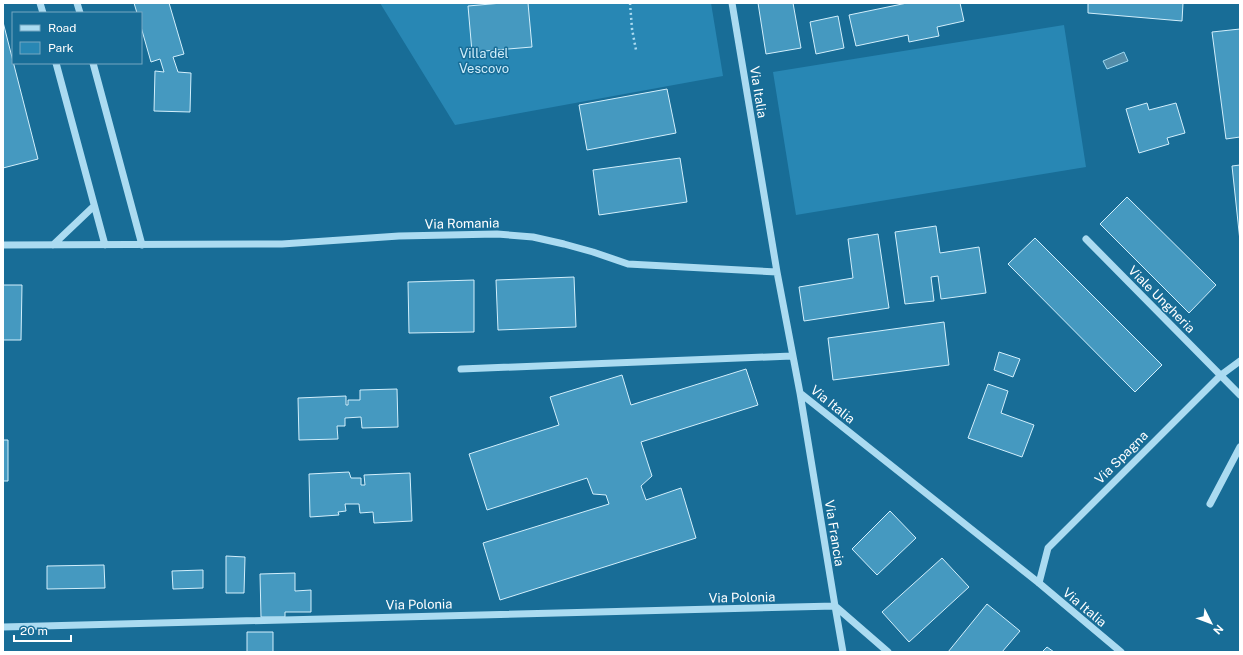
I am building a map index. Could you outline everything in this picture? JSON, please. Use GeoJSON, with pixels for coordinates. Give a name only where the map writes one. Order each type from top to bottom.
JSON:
{"type":"FeatureCollection","features":[{"type":"Feature","properties":{"kind":"street","name":"Via Italia"},"geometry":{"type":"LineString","coordinates":[[732,3],[777,272],[800,393],[1039,583],[1121,652]]}},
{"type":"Feature","properties":{"kind":"street"},"geometry":{"type":"LineString","coordinates":[[56,64],[105,245]]}},
{"type":"Feature","properties":{"kind":"street"},"geometry":{"type":"LineString","coordinates":[[94,64],[142,245]]}},
{"type":"Feature","properties":{"kind":"street"},"geometry":{"type":"LineString","coordinates":[[53,245],[94,206]]}},
{"type":"Feature","properties":{"kind":"street","name":"Via Romania"},"geometry":{"type":"LineString","coordinates":[[3,245],[282,244],[344,241],[399,236],[498,234],[532,237],[564,244],[628,264],[777,272]]}},
{"type":"Feature","properties":{"kind":"street","name":"Viale Ungheria"},"geometry":{"type":"LineString","coordinates":[[1086,239],[1240,395]]}},
{"type":"Feature","properties":{"kind":"street"},"geometry":{"type":"LineString","coordinates":[[461,369],[792,356]]}},
{"type":"Feature","properties":{"kind":"street","name":"Via Spagna"},"geometry":{"type":"LineString","coordinates":[[1039,583],[1048,548],[1221,375],[1240,361]]}},
{"type":"Feature","properties":{"kind":"street","name":"Via Francia"},"geometry":{"type":"LineString","coordinates":[[800,393],[843,652]]}},
{"type":"Feature","properties":{"kind":"street"},"geometry":{"type":"LineString","coordinates":[[1210,504],[1240,447]]}},
{"type":"Feature","properties":{"kind":"street"},"geometry":{"type":"LineString","coordinates":[[835,606],[888,652]]}},
{"type":"Feature","properties":{"kind":"street","name":"Via Polonia"},"geometry":{"type":"LineString","coordinates":[[3,627],[835,606]]}},
{"type":"Feature","properties":{"kind":"path"},"geometry":{"type":"LineString","coordinates":[[630,3],[632,29],[636,50]]}},
{"type":"Feature","properties":{"kind":"green space","name":"Villa del Vescovo"},"geometry":{"type":"Polygon","coordinates":[[[380,3],[711,3],[723,76],[455,125],[380,3]]]}},
{"type":"Feature","properties":{"kind":"green space"},"geometry":{"type":"Polygon","coordinates":[[[1064,25],[1086,167],[796,215],[773,72],[1064,25]]]}},
{"type":"Feature","properties":{"kind":"shaded area"},"geometry":{"type":"Polygon","coordinates":[[[1124,52],[1128,61],[1107,69],[1103,61],[1124,52]]]}},
{"type":"Feature","properties":{"kind":"building"},"geometry":{"type":"Polygon","coordinates":[[[134,3],[169,3],[184,54],[173,57],[178,72],[191,73],[190,112],[154,111],[155,71],[164,72],[160,59],[151,62],[142,30],[142,12],[137,12],[134,3]]]}},
{"type":"Feature","properties":{"kind":"building"},"geometry":{"type":"Polygon","coordinates":[[[502,3],[528,3],[532,47],[472,52],[468,6],[502,3]]]}},
{"type":"Feature","properties":{"kind":"building"},"geometry":{"type":"Polygon","coordinates":[[[758,3],[793,3],[801,48],[766,54],[758,3]]]}},
{"type":"Feature","properties":{"kind":"building"},"geometry":{"type":"Polygon","coordinates":[[[907,3],[960,3],[964,21],[937,27],[939,36],[909,42],[908,35],[856,46],[849,15],[907,3]]]}},
{"type":"Feature","properties":{"kind":"building"},"geometry":{"type":"Polygon","coordinates":[[[1088,3],[1183,3],[1182,21],[1088,13],[1088,3]]]}},
{"type":"Feature","properties":{"kind":"building"},"geometry":{"type":"Polygon","coordinates":[[[838,16],[844,48],[816,54],[810,22],[838,16]]]}},
{"type":"Feature","properties":{"kind":"building"},"geometry":{"type":"Polygon","coordinates":[[[3,22],[12,57],[12,64],[14,64],[38,159],[3,168],[3,22]]]}},
{"type":"Feature","properties":{"kind":"building"},"geometry":{"type":"Polygon","coordinates":[[[1240,29],[1240,137],[1226,139],[1212,32],[1240,29]]]}},
{"type":"Feature","properties":{"kind":"building"},"geometry":{"type":"Polygon","coordinates":[[[667,89],[676,133],[587,150],[579,105],[667,89]]]}},
{"type":"Feature","properties":{"kind":"building"},"geometry":{"type":"Polygon","coordinates":[[[1147,103],[1149,110],[1176,103],[1185,133],[1167,138],[1169,144],[1139,153],[1126,109],[1147,103]]]}},
{"type":"Feature","properties":{"kind":"building"},"geometry":{"type":"Polygon","coordinates":[[[680,158],[687,202],[599,215],[593,170],[680,158]]]}},
{"type":"Feature","properties":{"kind":"building"},"geometry":{"type":"Polygon","coordinates":[[[1240,165],[1240,241],[1232,166],[1240,165]]]}},
{"type":"Feature","properties":{"kind":"building"},"geometry":{"type":"Polygon","coordinates":[[[1127,197],[1216,285],[1189,313],[1100,224],[1127,197]]]}},
{"type":"Feature","properties":{"kind":"building"},"geometry":{"type":"Polygon","coordinates":[[[936,226],[940,253],[979,247],[986,293],[941,299],[938,276],[931,277],[934,301],[905,304],[895,232],[936,226]]]}},
{"type":"Feature","properties":{"kind":"building"},"geometry":{"type":"Polygon","coordinates":[[[878,234],[889,308],[804,321],[799,287],[853,278],[848,239],[878,234]]]}},
{"type":"Feature","properties":{"kind":"building"},"geometry":{"type":"Polygon","coordinates":[[[1035,238],[1162,365],[1135,392],[1008,264],[1035,238]]]}},
{"type":"Feature","properties":{"kind":"building"},"geometry":{"type":"Polygon","coordinates":[[[574,277],[576,327],[498,330],[496,280],[574,277]]]}},
{"type":"Feature","properties":{"kind":"building"},"geometry":{"type":"Polygon","coordinates":[[[474,280],[474,332],[409,333],[408,282],[474,280]]]}},
{"type":"Feature","properties":{"kind":"building"},"geometry":{"type":"Polygon","coordinates":[[[3,285],[22,285],[21,340],[3,340],[3,285]]]}},
{"type":"Feature","properties":{"kind":"building"},"geometry":{"type":"Polygon","coordinates":[[[944,322],[949,365],[833,380],[828,338],[944,322]]]}},
{"type":"Feature","properties":{"kind":"building"},"geometry":{"type":"Polygon","coordinates":[[[999,352],[1020,359],[1013,377],[994,370],[999,352]]]}},
{"type":"Feature","properties":{"kind":"building"},"geometry":{"type":"Polygon","coordinates":[[[746,369],[758,405],[641,442],[652,476],[641,486],[646,500],[681,488],[696,538],[500,600],[483,543],[609,504],[606,495],[593,494],[587,478],[487,510],[469,454],[559,425],[550,397],[622,375],[631,405],[746,369]]]}},
{"type":"Feature","properties":{"kind":"building"},"geometry":{"type":"Polygon","coordinates":[[[988,384],[1008,391],[1001,413],[1034,425],[1022,457],[968,438],[988,384]]]}},
{"type":"Feature","properties":{"kind":"building"},"geometry":{"type":"Polygon","coordinates":[[[397,389],[398,427],[362,428],[361,417],[345,418],[345,426],[337,426],[338,439],[299,440],[298,398],[346,396],[346,405],[348,405],[348,400],[360,400],[360,390],[397,389]]]}},
{"type":"Feature","properties":{"kind":"building"},"geometry":{"type":"Polygon","coordinates":[[[3,440],[8,440],[8,481],[3,481],[3,440]]]}},
{"type":"Feature","properties":{"kind":"building"},"geometry":{"type":"Polygon","coordinates":[[[349,472],[351,478],[361,478],[361,485],[365,485],[364,475],[410,473],[412,521],[374,523],[373,512],[360,513],[359,504],[345,504],[346,511],[338,512],[339,515],[310,517],[309,474],[349,472]]]}},
{"type":"Feature","properties":{"kind":"building"},"geometry":{"type":"Polygon","coordinates":[[[890,511],[916,538],[877,575],[852,549],[890,511]]]}},
{"type":"Feature","properties":{"kind":"building"},"geometry":{"type":"Polygon","coordinates":[[[226,556],[245,557],[244,593],[226,593],[226,556]]]}},
{"type":"Feature","properties":{"kind":"building"},"geometry":{"type":"Polygon","coordinates":[[[942,558],[969,587],[909,642],[882,612],[942,558]]]}},
{"type":"Feature","properties":{"kind":"building"},"geometry":{"type":"Polygon","coordinates":[[[104,565],[105,588],[47,589],[47,566],[104,565]]]}},
{"type":"Feature","properties":{"kind":"building"},"geometry":{"type":"Polygon","coordinates":[[[203,570],[203,588],[173,589],[172,571],[203,570]]]}},
{"type":"Feature","properties":{"kind":"building"},"geometry":{"type":"Polygon","coordinates":[[[295,573],[295,591],[311,590],[311,612],[285,612],[285,617],[261,617],[260,574],[295,573]]]}},
{"type":"Feature","properties":{"kind":"building"},"geometry":{"type":"Polygon","coordinates":[[[987,604],[1020,631],[1002,652],[948,652],[987,604]]]}},
{"type":"Feature","properties":{"kind":"building"},"geometry":{"type":"Polygon","coordinates":[[[247,632],[273,632],[273,652],[247,652],[247,632]]]}},
{"type":"Feature","properties":{"kind":"building"},"geometry":{"type":"Polygon","coordinates":[[[1047,647],[1054,652],[1042,652],[1047,647]]]}}]}
